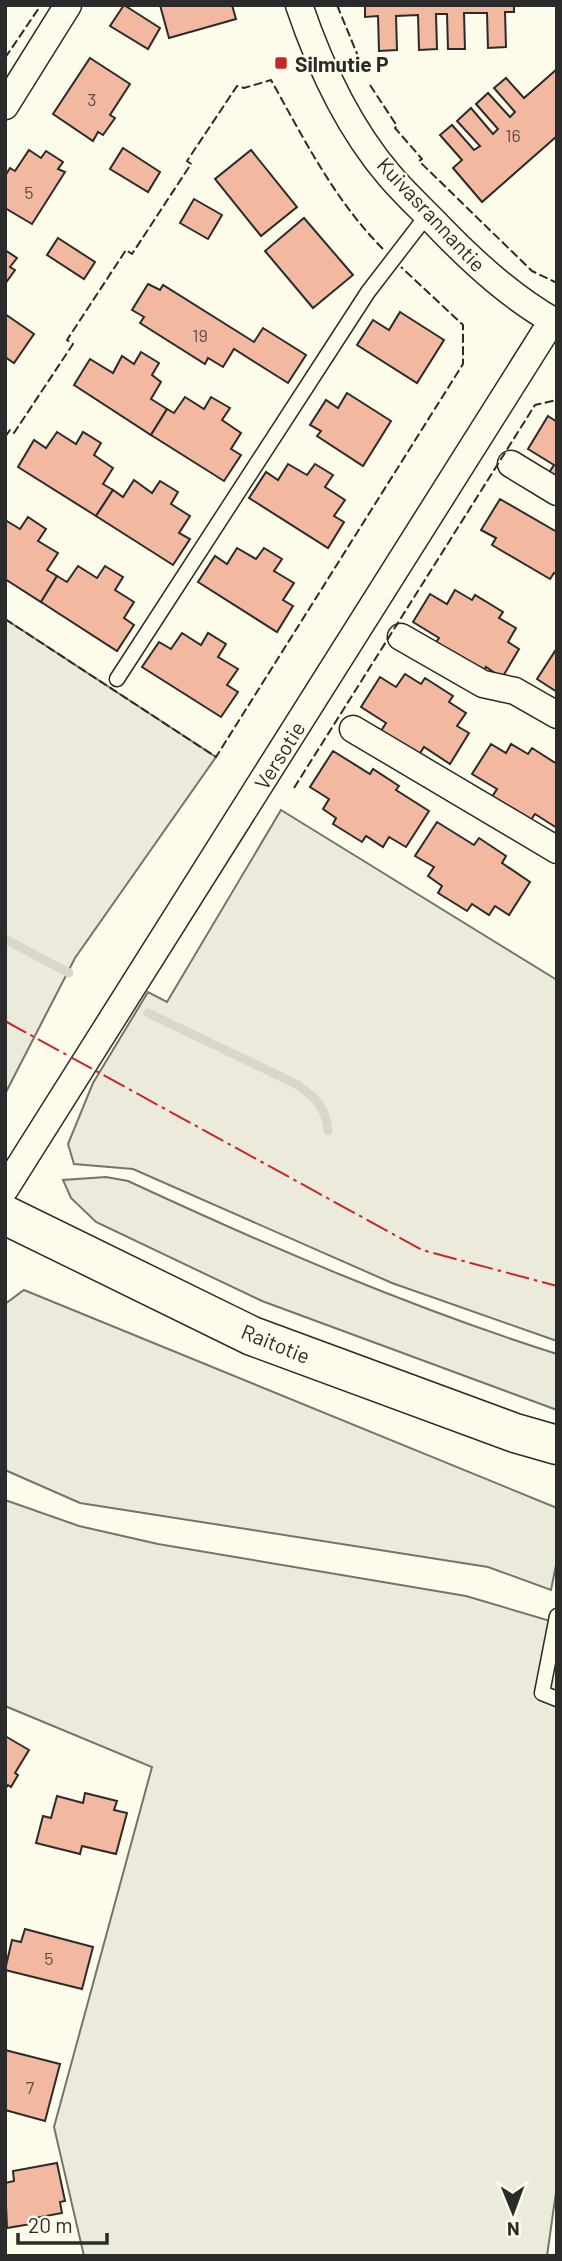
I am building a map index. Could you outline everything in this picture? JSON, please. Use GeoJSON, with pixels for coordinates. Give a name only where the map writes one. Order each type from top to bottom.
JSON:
{"type":"FeatureCollection","features":[{"type":"Feature","properties":{"kind":"main road","name":"Raitotie"},"geometry":{"type":"LineString","coordinates":[[5,1215],[252,1336],[515,1433],[557,1445]]}},
{"type":"Feature","properties":{"kind":"street"},"geometry":{"type":"LineString","coordinates":[[5,106],[68,5]]}},
{"type":"Feature","properties":{"kind":"street","name":"Kuivasrannantie"},"geometry":{"type":"LineString","coordinates":[[299,5],[312,43],[345,110],[388,174],[503,287],[554,322]]}},
{"type":"Feature","properties":{"kind":"street","name":"Versotie"},"geometry":{"type":"LineString","coordinates":[[5,1189],[554,322]]}},
{"type":"Feature","properties":{"kind":"street"},"geometry":{"type":"LineString","coordinates":[[511,464],[557,492]]}},
{"type":"Feature","properties":{"kind":"street"},"geometry":{"type":"LineString","coordinates":[[401,637],[484,684],[515,691],[557,715]]}},
{"type":"Feature","properties":{"kind":"street"},"geometry":{"type":"LineString","coordinates":[[353,729],[557,850]]}},
{"type":"Feature","properties":{"kind":"lane"},"geometry":{"type":"LineString","coordinates":[[117,679],[368,292],[428,215]]}},
{"type":"Feature","properties":{"kind":"lane"},"geometry":{"type":"LineString","coordinates":[[557,1616],[542,1693],[557,1699]]}},
{"type":"Feature","properties":{"kind":"shaded area"},"geometry":{"type":"Polygon","coordinates":[[[5,619],[216,757],[75,958],[5,1094],[5,619]]]}},
{"type":"Feature","properties":{"kind":"shaded area"},"geometry":{"type":"Polygon","coordinates":[[[281,810],[557,980],[557,1341],[392,1283],[133,1169],[74,1164],[68,1144],[93,1083],[148,992],[167,1002],[281,810]]]}},
{"type":"Feature","properties":{"kind":"shaded area"},"geometry":{"type":"Polygon","coordinates":[[[106,1177],[128,1181],[286,1252],[393,1296],[557,1354],[557,1410],[262,1301],[96,1222],[71,1198],[63,1180],[106,1177]]]}},
{"type":"Feature","properties":{"kind":"shaded area"},"geometry":{"type":"Polygon","coordinates":[[[24,1290],[557,1508],[557,1560],[551,1590],[488,1567],[80,1503],[5,1470],[5,1304],[24,1290]]]}},
{"type":"Feature","properties":{"kind":"shaded area"},"geometry":{"type":"Polygon","coordinates":[[[5,1500],[79,1526],[158,1544],[466,1596],[557,1623],[557,2185],[547,2256],[84,2256],[54,2127],[152,1767],[5,1706],[5,1500]]]}},
{"type":"Feature","properties":{"kind":"building"},"geometry":{"type":"Polygon","coordinates":[[[124,5],[160,28],[148,49],[110,26],[124,5]]]}},
{"type":"Feature","properties":{"kind":"building"},"geometry":{"type":"Polygon","coordinates":[[[160,5],[232,5],[236,19],[169,38],[160,5]]]}},
{"type":"Feature","properties":{"kind":"building"},"geometry":{"type":"Polygon","coordinates":[[[365,5],[514,5],[514,12],[505,12],[506,47],[488,48],[487,13],[464,13],[465,49],[448,49],[447,14],[436,14],[437,49],[419,50],[418,15],[396,16],[397,50],[379,51],[378,16],[365,17],[365,5]]]}},
{"type":"Feature","properties":{"kind":"building"},"geometry":{"type":"Polygon","coordinates":[[[90,58],[130,84],[110,115],[115,118],[103,135],[98,132],[93,141],[53,114],[90,58]]]}},
{"type":"Feature","properties":{"kind":"building"},"geometry":{"type":"Polygon","coordinates":[[[557,69],[557,136],[482,202],[453,168],[462,160],[440,135],[452,125],[474,150],[480,146],[457,121],[471,108],[493,134],[498,129],[476,104],[488,93],[510,117],[515,112],[494,88],[506,78],[524,98],[557,69]]]}},
{"type":"Feature","properties":{"kind":"building"},"geometry":{"type":"Polygon","coordinates":[[[123,148],[160,172],[148,192],[110,169],[123,148]]]}},
{"type":"Feature","properties":{"kind":"building"},"geometry":{"type":"Polygon","coordinates":[[[29,150],[41,158],[46,151],[63,162],[58,169],[65,172],[32,224],[5,208],[5,176],[10,168],[15,171],[29,150]]]}},
{"type":"Feature","properties":{"kind":"building"},"geometry":{"type":"Polygon","coordinates":[[[251,150],[297,207],[261,236],[215,179],[251,150]]]}},
{"type":"Feature","properties":{"kind":"building"},"geometry":{"type":"Polygon","coordinates":[[[194,199],[222,215],[208,239],[180,223],[194,199]]]}},
{"type":"Feature","properties":{"kind":"building"},"geometry":{"type":"Polygon","coordinates":[[[304,218],[353,275],[313,308],[265,251],[304,218]]]}},
{"type":"Feature","properties":{"kind":"building"},"geometry":{"type":"Polygon","coordinates":[[[58,238],[95,262],[84,279],[47,255],[58,238]]]}},
{"type":"Feature","properties":{"kind":"building"},"geometry":{"type":"Polygon","coordinates":[[[5,250],[17,258],[10,267],[15,270],[5,284],[5,250]]]}},
{"type":"Feature","properties":{"kind":"building"},"geometry":{"type":"Polygon","coordinates":[[[148,284],[160,290],[163,285],[254,342],[263,328],[306,355],[288,383],[234,349],[223,367],[208,358],[205,364],[140,323],[144,317],[132,310],[148,284]]]}},
{"type":"Feature","properties":{"kind":"building"},"geometry":{"type":"Polygon","coordinates":[[[400,312],[444,340],[417,383],[357,345],[373,320],[389,330],[400,312]]]}},
{"type":"Feature","properties":{"kind":"building"},"geometry":{"type":"Polygon","coordinates":[[[5,314],[34,334],[14,363],[5,357],[5,314]]]}},
{"type":"Feature","properties":{"kind":"building"},"geometry":{"type":"Polygon","coordinates":[[[141,352],[159,363],[152,375],[161,382],[151,399],[167,409],[151,435],[74,385],[90,359],[113,373],[122,356],[134,364],[141,352]]]}},
{"type":"Feature","properties":{"kind":"building"},"geometry":{"type":"Polygon","coordinates":[[[347,393],[391,421],[363,466],[317,436],[321,431],[310,425],[326,400],[338,408],[347,393]]]}},
{"type":"Feature","properties":{"kind":"building"},"geometry":{"type":"Polygon","coordinates":[[[185,397],[204,409],[211,397],[230,408],[222,420],[241,433],[231,449],[241,455],[224,481],[151,435],[167,409],[174,413],[185,397]]]}},
{"type":"Feature","properties":{"kind":"building"},"geometry":{"type":"Polygon","coordinates":[[[548,416],[557,422],[557,479],[548,474],[554,465],[528,449],[548,416]]]}},
{"type":"Feature","properties":{"kind":"building"},"geometry":{"type":"Polygon","coordinates":[[[57,432],[76,444],[83,432],[101,443],[94,455],[113,468],[103,484],[113,490],[96,516],[18,467],[34,440],[46,448],[57,432]]]}},
{"type":"Feature","properties":{"kind":"building"},"geometry":{"type":"Polygon","coordinates":[[[288,464],[307,475],[315,464],[333,475],[325,487],[345,500],[334,516],[344,522],[328,548],[249,498],[266,472],[278,480],[288,464]]]}},
{"type":"Feature","properties":{"kind":"building"},"geometry":{"type":"Polygon","coordinates":[[[134,480],[152,493],[160,481],[178,492],[171,504],[190,516],[179,533],[190,539],[173,565],[96,516],[113,490],[123,497],[134,480]]]}},
{"type":"Feature","properties":{"kind":"building"},"geometry":{"type":"Polygon","coordinates":[[[500,499],[557,532],[557,574],[554,573],[550,579],[492,545],[496,538],[481,530],[500,499]]]}},
{"type":"Feature","properties":{"kind":"building"},"geometry":{"type":"Polygon","coordinates":[[[28,517],[46,529],[38,541],[58,553],[47,570],[57,576],[41,602],[5,579],[5,520],[20,529],[28,517]]]}},
{"type":"Feature","properties":{"kind":"building"},"geometry":{"type":"Polygon","coordinates":[[[237,548],[256,559],[264,548],[282,559],[274,571],[294,583],[283,600],[293,606],[277,632],[198,582],[215,556],[227,564],[237,548]]]}},
{"type":"Feature","properties":{"kind":"building"},"geometry":{"type":"Polygon","coordinates":[[[78,566],[97,578],[105,566],[123,577],[115,590],[134,602],[124,618],[134,625],[117,651],[41,602],[57,576],[67,582],[78,566]]]}},
{"type":"Feature","properties":{"kind":"building"},"geometry":{"type":"Polygon","coordinates":[[[455,590],[472,600],[475,595],[503,612],[499,618],[516,628],[508,642],[519,649],[502,678],[486,667],[481,674],[434,645],[439,638],[413,622],[430,594],[447,604],[455,590]]]}},
{"type":"Feature","properties":{"kind":"building"},"geometry":{"type":"Polygon","coordinates":[[[182,633],[201,645],[208,633],[226,644],[218,657],[238,669],[227,685],[238,692],[221,717],[142,667],[159,642],[171,649],[182,633]]]}},
{"type":"Feature","properties":{"kind":"building"},"geometry":{"type":"Polygon","coordinates":[[[557,648],[557,692],[537,679],[557,648]]]}},
{"type":"Feature","properties":{"kind":"building"},"geometry":{"type":"Polygon","coordinates":[[[405,674],[421,684],[425,678],[453,696],[449,702],[466,713],[457,726],[469,733],[450,764],[424,747],[417,758],[379,734],[386,723],[361,707],[380,677],[396,687],[405,674]]]}},
{"type":"Feature","properties":{"kind":"building"},"geometry":{"type":"Polygon","coordinates":[[[491,744],[506,753],[511,744],[528,754],[532,748],[557,764],[557,828],[535,814],[528,824],[490,800],[497,789],[472,774],[491,744]]]}},
{"type":"Feature","properties":{"kind":"building"},"geometry":{"type":"Polygon","coordinates":[[[333,751],[370,774],[373,769],[399,786],[396,790],[429,811],[406,847],[389,837],[383,847],[366,836],[362,842],[333,824],[336,818],[323,809],[329,799],[310,787],[333,751]]]}},
{"type":"Feature","properties":{"kind":"building"},"geometry":{"type":"Polygon","coordinates":[[[437,822],[474,845],[479,838],[506,856],[502,863],[530,882],[509,915],[495,906],[489,915],[472,904],[467,911],[438,893],[442,886],[428,876],[434,867],[415,856],[437,822]]]}},
{"type":"Feature","properties":{"kind":"building"},"geometry":{"type":"Polygon","coordinates":[[[5,1736],[29,1750],[15,1773],[18,1775],[11,1787],[8,1785],[5,1789],[5,1736]]]}},
{"type":"Feature","properties":{"kind":"building"},"geometry":{"type":"Polygon","coordinates":[[[85,1793],[117,1801],[114,1810],[127,1813],[116,1854],[82,1846],[80,1854],[36,1843],[43,1816],[51,1818],[57,1796],[83,1803],[85,1793]]]}},
{"type":"Feature","properties":{"kind":"building"},"geometry":{"type":"Polygon","coordinates":[[[25,1929],[93,1947],[82,1989],[5,1970],[12,1940],[21,1942],[25,1929]]]}},
{"type":"Feature","properties":{"kind":"building"},"geometry":{"type":"Polygon","coordinates":[[[5,2050],[60,2064],[45,2121],[5,2110],[5,2050]]]}},
{"type":"Feature","properties":{"kind":"building"},"geometry":{"type":"Polygon","coordinates":[[[57,2163],[65,2201],[60,2202],[62,2213],[30,2219],[31,2224],[7,2228],[5,2183],[14,2181],[13,2171],[57,2163]]]}},
{"type":"Feature","properties":{"kind":"waterway"},"geometry":{"type":"LineString","coordinates":[[5,939],[69,973]]}},
{"type":"Feature","properties":{"kind":"waterway"},"geometry":{"type":"LineString","coordinates":[[148,1013],[296,1084],[318,1103],[325,1115],[328,1131]]}},
{"type":"Feature","properties":{"kind":"fence"},"geometry":{"type":"LineString","coordinates":[[5,58],[41,5]]}},
{"type":"Feature","properties":{"kind":"fence"},"geometry":{"type":"LineString","coordinates":[[337,5],[360,61]]}},
{"type":"Feature","properties":{"kind":"fence"},"geometry":{"type":"LineString","coordinates":[[5,437],[10,430],[14,433],[73,344],[67,340],[126,250],[132,254],[191,164],[187,161],[237,86],[244,88],[271,80],[335,190],[383,249]]}},
{"type":"Feature","properties":{"kind":"fence"},"geometry":{"type":"LineString","coordinates":[[370,85],[397,126],[395,128],[422,159],[419,161],[532,271],[557,283]]}},
{"type":"Feature","properties":{"kind":"fence"},"geometry":{"type":"LineString","coordinates":[[5,619],[216,757],[463,364],[463,325],[401,267]]}},
{"type":"Feature","properties":{"kind":"fence"},"geometry":{"type":"LineString","coordinates":[[294,788],[535,405],[557,400]]}},
{"type":"Feature","properties":{"kind":"power"},"geometry":{"type":"LineString","coordinates":[[5,1021],[422,1250],[557,1286]]}},
{"type":"Feature","properties":{"kind":"place","name":"Silmutie P"},"geometry":{"type":"Point","coordinates":[281,63]}}]}
